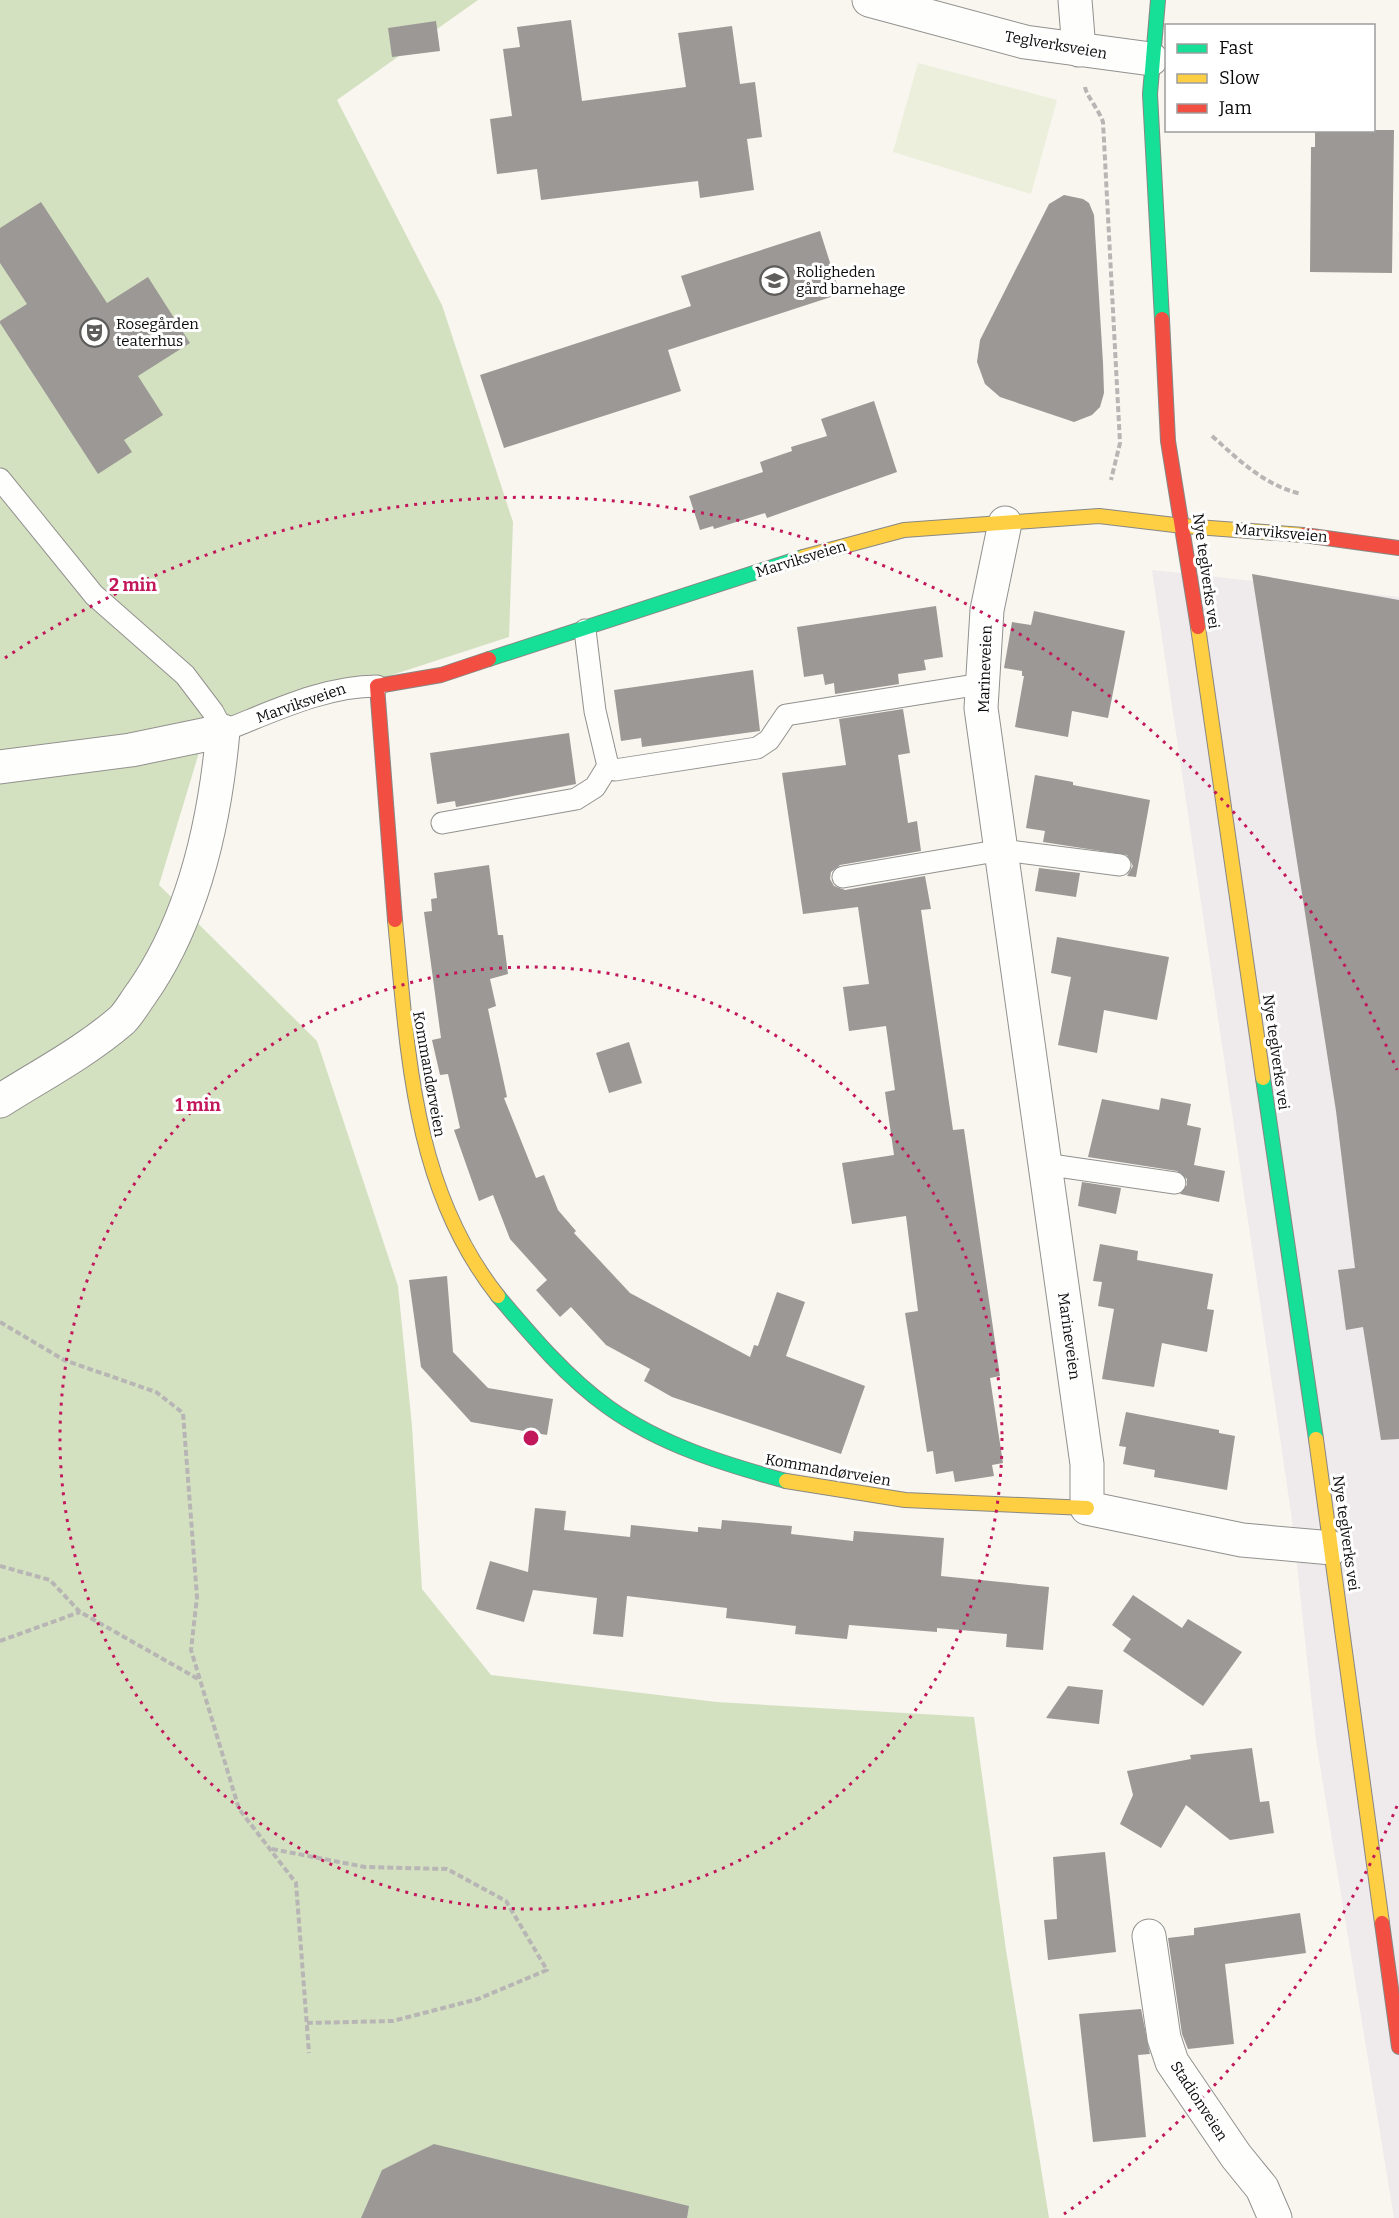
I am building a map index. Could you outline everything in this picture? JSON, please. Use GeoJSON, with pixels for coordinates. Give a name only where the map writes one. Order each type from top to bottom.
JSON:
{"type":"FeatureCollection","features":[{"type":"Feature","properties":{"kind":"street","name":"Teglverksveien"},"geometry":{"type":"LineString","coordinates":[[869,0],[1025,42],[1151,59]]}},
{"type":"Feature","properties":{"kind":"street"},"geometry":{"type":"LineString","coordinates":[[1075,0],[1078,50]]}},
{"type":"Feature","properties":{"kind":"street"},"geometry":{"type":"LineString","coordinates":[[1151,59],[1158,0]]}},
{"type":"Feature","properties":{"kind":"street","name":"Nye teglverks vei"},"geometry":{"type":"LineString","coordinates":[[1151,59],[1150,94],[1168,441],[1183,526],[1332,1548],[1399,2047]]}},
{"type":"Feature","properties":{"kind":"street","name":"Marviksveien"},"geometry":{"type":"LineString","coordinates":[[377,686],[441,675],[585,630],[775,566],[847,545],[904,531],[945,525],[1099,516],[1183,526],[1292,533],[1399,548]]}},
{"type":"Feature","properties":{"kind":"street","name":"Marineveien"},"geometry":{"type":"LineString","coordinates":[[1005,523],[987,610],[981,684],[993,807],[1002,850],[1087,1464],[1087,1508]]}},
{"type":"Feature","properties":{"kind":"street","name":"Kommandørveien"},"geometry":{"type":"LineString","coordinates":[[377,686],[384,817],[401,1006],[410,1076],[423,1141],[444,1209],[476,1269],[516,1319],[563,1368],[616,1413],[685,1448],[746,1472],[809,1487],[947,1505],[1087,1508]]}},
{"type":"Feature","properties":{"kind":"street"},"geometry":{"type":"LineString","coordinates":[[0,767],[130,750],[223,731],[218,784],[203,850],[183,916],[161,966],[123,1018],[77,1053],[0,1101]]}},
{"type":"Feature","properties":{"kind":"street"},"geometry":{"type":"LineString","coordinates":[[1087,1508],[1242,1540],[1332,1548]]}},
{"type":"Feature","properties":{"kind":"street","name":"Stadionveien"},"geometry":{"type":"LineString","coordinates":[[1149,1936],[1164,2038],[1172,2062],[1236,2156],[1262,2188],[1275,2218]]}},
{"type":"Feature","properties":{"kind":"lane"},"geometry":{"type":"LineString","coordinates":[[0,479],[94,595],[185,675],[213,712],[223,731]]}},
{"type":"Feature","properties":{"kind":"lane"},"geometry":{"type":"LineString","coordinates":[[442,823],[576,799],[595,787],[608,766],[595,711],[585,630]]}},
{"type":"Feature","properties":{"kind":"lane"},"geometry":{"type":"LineString","coordinates":[[608,766],[615,770],[658,765],[757,748],[769,740],[786,715],[981,684]]}},
{"type":"Feature","properties":{"kind":"lane","name":"Marviksveien"},"geometry":{"type":"LineString","coordinates":[[223,731],[300,702],[353,686],[377,686]]}},
{"type":"Feature","properties":{"kind":"lane"},"geometry":{"type":"LineString","coordinates":[[843,877],[1002,850],[1120,865]]}},
{"type":"Feature","properties":{"kind":"lane"},"geometry":{"type":"LineString","coordinates":[[1044,1164],[1175,1183]]}},
{"type":"Feature","properties":{"kind":"path"},"geometry":{"type":"LineString","coordinates":[[1078,50],[1086,92],[1097,105],[1104,134],[1120,442],[1112,479],[1105,484]]}},
{"type":"Feature","properties":{"kind":"path"},"geometry":{"type":"LineString","coordinates":[[1212,436],[1250,470],[1277,487],[1311,496]]}},
{"type":"Feature","properties":{"kind":"path"},"geometry":{"type":"LineString","coordinates":[[0,1322],[64,1360],[156,1392],[183,1413],[197,1597],[190,1650],[239,1809],[296,1883],[309,2054]]}},
{"type":"Feature","properties":{"kind":"path"},"geometry":{"type":"LineString","coordinates":[[0,1566],[50,1580],[80,1612],[200,1680]]}},
{"type":"Feature","properties":{"kind":"path"},"geometry":{"type":"LineString","coordinates":[[0,1641],[80,1612]]}},
{"type":"Feature","properties":{"kind":"path"},"geometry":{"type":"LineString","coordinates":[[271,1849],[365,1867],[447,1869],[506,1901],[547,1970],[478,1999],[393,2021],[307,2023]]}},
{"type":"Feature","properties":{"kind":"shaded area"},"geometry":{"type":"Polygon","coordinates":[[[1152,570],[1399,597],[1399,2218],[1394,2218],[1316,1741],[1292,1519],[1152,570]]]}},
{"type":"Feature","properties":{"kind":"green space"},"geometry":{"type":"Polygon","coordinates":[[[0,0],[478,0],[337,100],[442,305],[513,522],[509,637],[204,736],[159,885],[317,1041],[398,1286],[412,1426],[422,1589],[491,1675],[717,1702],[974,1717],[1006,1950],[1049,2218],[0,2218],[0,0]]]}},
{"type":"Feature","properties":{"kind":"green space"},"geometry":{"type":"Polygon","coordinates":[[[918,63],[1057,100],[1031,194],[893,152],[918,63]]]}},
{"type":"Feature","properties":{"kind":"building"},"geometry":{"type":"Polygon","coordinates":[[[571,20],[582,101],[686,87],[678,33],[732,26],[740,84],[755,82],[762,137],[747,139],[754,190],[700,198],[698,181],[541,200],[537,169],[497,174],[490,119],[512,116],[503,49],[520,47],[517,27],[571,20]]]}},
{"type":"Feature","properties":{"kind":"building"},"geometry":{"type":"Polygon","coordinates":[[[436,21],[440,51],[392,57],[388,28],[436,21]]]}},
{"type":"Feature","properties":{"kind":"building"},"geometry":{"type":"Polygon","coordinates":[[[1394,130],[1392,273],[1310,272],[1311,147],[1315,147],[1315,132],[1394,130]]]}},
{"type":"Feature","properties":{"kind":"building"},"geometry":{"type":"Polygon","coordinates":[[[1064,195],[1083,199],[1089,203],[1094,215],[1103,363],[1104,393],[1100,407],[1092,415],[1074,422],[1000,397],[985,384],[977,362],[980,340],[1049,204],[1064,195]]]}},
{"type":"Feature","properties":{"kind":"building","name":"Rosegården teaterhus"},"geometry":{"type":"Polygon","coordinates":[[[41,202],[107,303],[148,277],[190,343],[138,376],[163,415],[124,440],[132,452],[98,474],[0,323],[27,304],[0,263],[0,228],[41,202]]]}},
{"type":"Feature","properties":{"kind":"building"},"geometry":{"type":"Polygon","coordinates":[[[820,231],[840,294],[668,350],[681,391],[504,448],[480,375],[691,306],[681,276],[820,231]]]}},
{"type":"Feature","properties":{"kind":"building"},"geometry":{"type":"Polygon","coordinates":[[[874,401],[897,472],[767,518],[765,513],[714,529],[713,526],[700,530],[689,496],[763,472],[760,462],[792,451],[791,447],[827,436],[821,419],[874,401]]]}},
{"type":"Feature","properties":{"kind":"building"},"geometry":{"type":"Polygon","coordinates":[[[1252,574],[1399,600],[1399,1439],[1381,1440],[1363,1327],[1346,1330],[1338,1270],[1355,1268],[1336,1111],[1252,574]]]}},
{"type":"Feature","properties":{"kind":"building"},"geometry":{"type":"Polygon","coordinates":[[[936,606],[943,657],[924,660],[926,670],[898,674],[899,684],[835,694],[834,683],[825,685],[823,674],[804,677],[797,627],[936,606]]]}},
{"type":"Feature","properties":{"kind":"building"},"geometry":{"type":"Polygon","coordinates":[[[1034,611],[1125,631],[1108,718],[1072,711],[1068,737],[1015,727],[1024,676],[1022,676],[1022,671],[1004,668],[1012,622],[1031,625],[1034,611]]]}},
{"type":"Feature","properties":{"kind":"building"},"geometry":{"type":"Polygon","coordinates":[[[753,670],[760,731],[642,747],[641,738],[621,741],[614,690],[753,670]]]}},
{"type":"Feature","properties":{"kind":"building"},"geometry":{"type":"Polygon","coordinates":[[[903,709],[910,753],[898,755],[908,823],[917,821],[921,851],[840,865],[831,872],[830,879],[834,886],[845,890],[925,876],[931,909],[921,910],[953,1130],[964,1129],[1000,1376],[990,1378],[1003,1463],[992,1465],[994,1476],[955,1482],[953,1471],[936,1474],[933,1451],[927,1452],[905,1313],[918,1311],[906,1216],[852,1224],[842,1163],[894,1155],[885,1092],[895,1090],[886,1026],[849,1031],[843,987],[869,984],[858,907],[803,914],[782,773],[846,765],[839,719],[903,709]]]}},
{"type":"Feature","properties":{"kind":"building"},"geometry":{"type":"Polygon","coordinates":[[[569,733],[576,784],[456,807],[455,801],[437,804],[430,753],[569,733]]]}},
{"type":"Feature","properties":{"kind":"building"},"geometry":{"type":"Polygon","coordinates":[[[1035,775],[1150,800],[1136,877],[1127,876],[1133,866],[1127,855],[1043,842],[1045,831],[1026,828],[1035,775]]]}},
{"type":"Feature","properties":{"kind":"building"},"geometry":{"type":"Polygon","coordinates":[[[489,865],[498,935],[503,935],[508,974],[490,979],[496,1006],[488,1009],[507,1097],[504,1098],[536,1178],[544,1175],[558,1210],[576,1231],[574,1233],[630,1293],[750,1357],[754,1345],[758,1346],[777,1292],[805,1302],[786,1356],[865,1386],[841,1454],[672,1397],[644,1381],[650,1369],[606,1345],[571,1307],[560,1317],[536,1290],[547,1280],[510,1239],[493,1195],[479,1201],[454,1130],[460,1128],[448,1074],[440,1075],[432,1040],[441,1038],[424,912],[432,911],[431,899],[437,898],[434,873],[489,865]]]}},
{"type":"Feature","properties":{"kind":"building"},"geometry":{"type":"Polygon","coordinates":[[[1039,868],[1080,873],[1076,897],[1035,891],[1039,868]]]}},
{"type":"Feature","properties":{"kind":"building"},"geometry":{"type":"Polygon","coordinates":[[[1057,937],[1169,957],[1157,1020],[1104,1010],[1097,1053],[1058,1045],[1071,977],[1051,973],[1057,937]]]}},
{"type":"Feature","properties":{"kind":"building"},"geometry":{"type":"Polygon","coordinates":[[[629,1042],[642,1083],[609,1093],[596,1053],[629,1042]]]}},
{"type":"Feature","properties":{"kind":"building"},"geometry":{"type":"Polygon","coordinates":[[[1161,1098],[1191,1104],[1187,1125],[1201,1128],[1194,1165],[1225,1171],[1219,1202],[1180,1194],[1187,1185],[1187,1179],[1177,1171],[1088,1157],[1102,1099],[1159,1110],[1161,1098]]]}},
{"type":"Feature","properties":{"kind":"building"},"geometry":{"type":"Polygon","coordinates":[[[1082,1182],[1121,1188],[1116,1214],[1078,1206],[1082,1182]]]}},
{"type":"Feature","properties":{"kind":"building"},"geometry":{"type":"Polygon","coordinates":[[[1100,1244],[1138,1251],[1137,1260],[1213,1274],[1207,1309],[1214,1310],[1207,1352],[1162,1343],[1154,1387],[1102,1379],[1114,1309],[1098,1306],[1102,1282],[1093,1281],[1100,1244]]]}},
{"type":"Feature","properties":{"kind":"building"},"geometry":{"type":"Polygon","coordinates":[[[447,1276],[453,1352],[488,1388],[553,1399],[547,1435],[471,1422],[421,1367],[409,1280],[447,1276]]]}},
{"type":"Feature","properties":{"kind":"building"},"geometry":{"type":"Polygon","coordinates":[[[1126,1412],[1219,1430],[1219,1433],[1235,1436],[1227,1490],[1154,1477],[1155,1470],[1123,1464],[1126,1447],[1119,1446],[1126,1412]]]}},
{"type":"Feature","properties":{"kind":"building"},"geometry":{"type":"Polygon","coordinates":[[[535,1508],[566,1511],[564,1530],[630,1537],[631,1525],[698,1532],[698,1527],[721,1529],[722,1520],[792,1526],[791,1534],[853,1541],[854,1531],[944,1538],[941,1576],[1049,1587],[1043,1650],[1006,1647],[1007,1634],[937,1628],[937,1632],[849,1625],[847,1639],[795,1634],[796,1626],[726,1618],[727,1608],[627,1596],[623,1637],[593,1634],[597,1598],[533,1590],[524,1622],[476,1609],[490,1561],[528,1572],[535,1508]]]}},
{"type":"Feature","properties":{"kind":"building"},"geometry":{"type":"Polygon","coordinates":[[[1133,1595],[1182,1628],[1188,1619],[1242,1652],[1203,1706],[1123,1651],[1131,1639],[1112,1625],[1133,1595]]]}},
{"type":"Feature","properties":{"kind":"building"},"geometry":{"type":"Polygon","coordinates":[[[1068,1686],[1103,1690],[1099,1724],[1046,1718],[1068,1686]]]}},
{"type":"Feature","properties":{"kind":"building"},"geometry":{"type":"Polygon","coordinates":[[[1252,1748],[1260,1802],[1269,1801],[1274,1833],[1230,1840],[1186,1805],[1161,1848],[1120,1824],[1133,1795],[1127,1771],[1191,1759],[1190,1755],[1252,1748]]]}},
{"type":"Feature","properties":{"kind":"building"},"geometry":{"type":"Polygon","coordinates":[[[1105,1852],[1116,1952],[1048,1960],[1044,1920],[1057,1919],[1053,1857],[1105,1852]]]}},
{"type":"Feature","properties":{"kind":"building"},"geometry":{"type":"Polygon","coordinates":[[[1300,1913],[1306,1953],[1225,1964],[1234,2044],[1188,2049],[1182,2034],[1168,1938],[1194,1935],[1194,1928],[1300,1913]]]}},
{"type":"Feature","properties":{"kind":"building"},"geometry":{"type":"Polygon","coordinates":[[[1141,2009],[1150,2054],[1138,2055],[1146,2137],[1093,2142],[1079,2014],[1141,2009]]]}},
{"type":"Feature","properties":{"kind":"building"},"geometry":{"type":"Polygon","coordinates":[[[434,2144],[689,2206],[687,2218],[361,2218],[382,2170],[434,2144]]]}},
{"type":"Feature","properties":{"kind":"traffic: fast"},"geometry":{"type":"LineString","coordinates":[[1158,0],[1150,94],[1162,319]]}},
{"type":"Feature","properties":{"kind":"traffic: fast"},"geometry":{"type":"LineString","coordinates":[[489,659],[803,557]]}},
{"type":"Feature","properties":{"kind":"traffic: fast"},"geometry":{"type":"LineString","coordinates":[[1263,1078],[1316,1439]]}},
{"type":"Feature","properties":{"kind":"traffic: fast"},"geometry":{"type":"LineString","coordinates":[[498,1296],[563,1369],[608,1407],[628,1420],[671,1443],[694,1452],[786,1481]]}},
{"type":"Feature","properties":{"kind":"traffic: slow"},"geometry":{"type":"LineString","coordinates":[[803,557],[904,530],[1099,516],[1183,526],[1304,535]]}},
{"type":"Feature","properties":{"kind":"traffic: slow"},"geometry":{"type":"LineString","coordinates":[[1198,627],[1263,1078]]}},
{"type":"Feature","properties":{"kind":"traffic: slow"},"geometry":{"type":"LineString","coordinates":[[395,920],[411,1068],[419,1117],[431,1164],[447,1210],[469,1254],[498,1296]]}},
{"type":"Feature","properties":{"kind":"traffic: slow"},"geometry":{"type":"LineString","coordinates":[[1316,1439],[1382,1923]]}},
{"type":"Feature","properties":{"kind":"traffic: slow"},"geometry":{"type":"LineString","coordinates":[[786,1481],[905,1500],[1087,1508]]}},
{"type":"Feature","properties":{"kind":"traffic: jam"},"geometry":{"type":"LineString","coordinates":[[1162,319],[1168,441],[1198,627]]}},
{"type":"Feature","properties":{"kind":"traffic: jam"},"geometry":{"type":"LineString","coordinates":[[1304,535],[1399,548]]}},
{"type":"Feature","properties":{"kind":"traffic: jam"},"geometry":{"type":"LineString","coordinates":[[395,920],[377,686],[441,675],[489,659]]}},
{"type":"Feature","properties":{"kind":"traffic: jam"},"geometry":{"type":"LineString","coordinates":[[1382,1923],[1399,2047]]}},
{"type":"Feature","properties":{"kind":"place","name":"Roligheden gård barnehage"},"geometry":{"type":"Point","coordinates":[775,281]}},
{"type":"Feature","properties":{"kind":"place","name":"Rosegården teaterhus"},"geometry":{"type":"Point","coordinates":[95,333]}}]}
